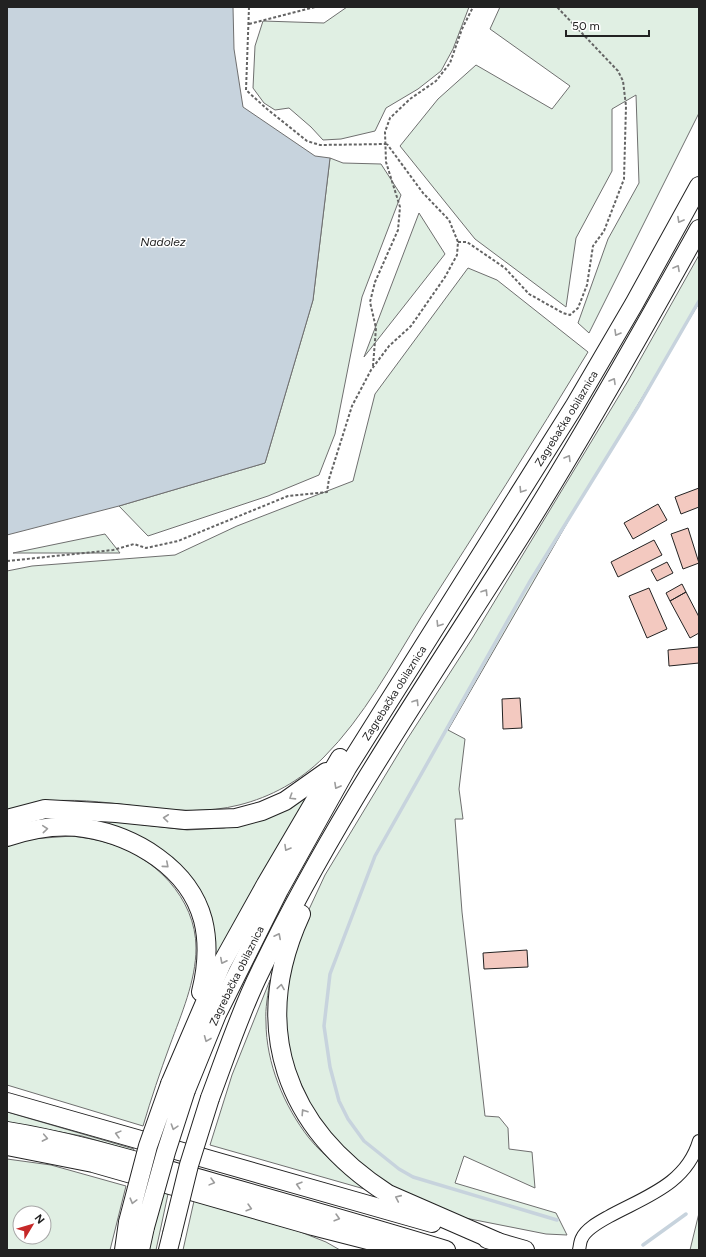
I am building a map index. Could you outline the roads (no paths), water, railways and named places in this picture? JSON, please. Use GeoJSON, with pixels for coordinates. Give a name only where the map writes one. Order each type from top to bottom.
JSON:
{"type":"FeatureCollection","features":[{"type":"Feature","properties":{"kind":"highway","name":"Zagrebačka obilaznica"},"geometry":{"type":"LineString","coordinates":[[140,1250],[166,1152],[178,1087],[279,890],[347,768],[418,658],[575,405],[634,304],[699,186]]}},
{"type":"Feature","properties":{"kind":"highway","name":"Zagrebačka obilaznica"},"geometry":{"type":"LineString","coordinates":[[171,1245],[189,1165],[210,1098],[258,974],[296,899],[395,735],[526,527],[594,414],[699,229]]}},
{"type":"Feature","properties":{"kind":"highway"},"geometry":{"type":"LineString","coordinates":[[177,1065],[222,962],[334,765],[397,675],[418,658]]}},
{"type":"Feature","properties":{"kind":"highway"},"geometry":{"type":"LineString","coordinates":[[395,735],[306,903],[293,932],[285,956],[278,1002],[278,1031],[282,1056],[288,1080],[300,1105],[329,1146],[350,1166],[388,1194],[498,1242]]}},
{"type":"Feature","properties":{"kind":"highway"},"geometry":{"type":"LineString","coordinates":[[7,819],[45,809],[116,812],[185,820],[236,818],[262,811],[286,801],[305,789],[334,765]]}},
{"type":"Feature","properties":{"kind":"highway"},"geometry":{"type":"LineString","coordinates":[[7,837],[35,830],[84,828],[104,832],[121,838],[153,854],[178,877],[188,890],[202,920],[207,954],[205,973],[201,992],[177,1065],[178,1087],[148,1146],[119,1250]]}},
{"type":"Feature","properties":{"kind":"highway"},"geometry":{"type":"LineString","coordinates":[[7,1102],[525,1250]]}},
{"type":"Feature","properties":{"kind":"highway"},"geometry":{"type":"LineString","coordinates":[[7,1131],[46,1138],[99,1151],[299,1206],[446,1250]]}},
{"type":"Feature","properties":{"kind":"highway"},"geometry":{"type":"LineString","coordinates":[[7,1146],[93,1163],[286,1218],[406,1250]]}},
{"type":"Feature","properties":{"kind":"highway"},"geometry":{"type":"LineString","coordinates":[[7,1153],[45,1159],[63,1157]]}},
{"type":"Feature","properties":{"kind":"highway"},"geometry":{"type":"LineString","coordinates":[[286,1218],[309,1231],[340,1243],[350,1250]]}},
{"type":"Feature","properties":{"kind":"highway"},"geometry":{"type":"LineString","coordinates":[[124,1250],[127,1225]]}},
{"type":"Feature","properties":{"kind":"lane"},"geometry":{"type":"LineString","coordinates":[[579,1250],[581,1238],[601,1220],[664,1187],[676,1179],[691,1162],[699,1141]]}},
{"type":"Feature","properties":{"kind":"water","name":"Nadolez"},"geometry":{"type":"Polygon","coordinates":[[[7,7],[233,7],[234,49],[243,107],[315,156],[330,158],[313,300],[265,463],[119,506],[7,535],[7,7]]]}},
{"type":"Feature","properties":{"kind":"waterway"},"geometry":{"type":"LineString","coordinates":[[557,1220],[413,1177],[399,1169],[364,1141],[348,1119],[339,1101],[330,1067],[324,1026],[330,974],[375,856],[529,583],[639,405],[699,301]]}},
{"type":"Feature","properties":{"kind":"waterway"},"geometry":{"type":"LineString","coordinates":[[643,1245],[686,1214]]}}]}
